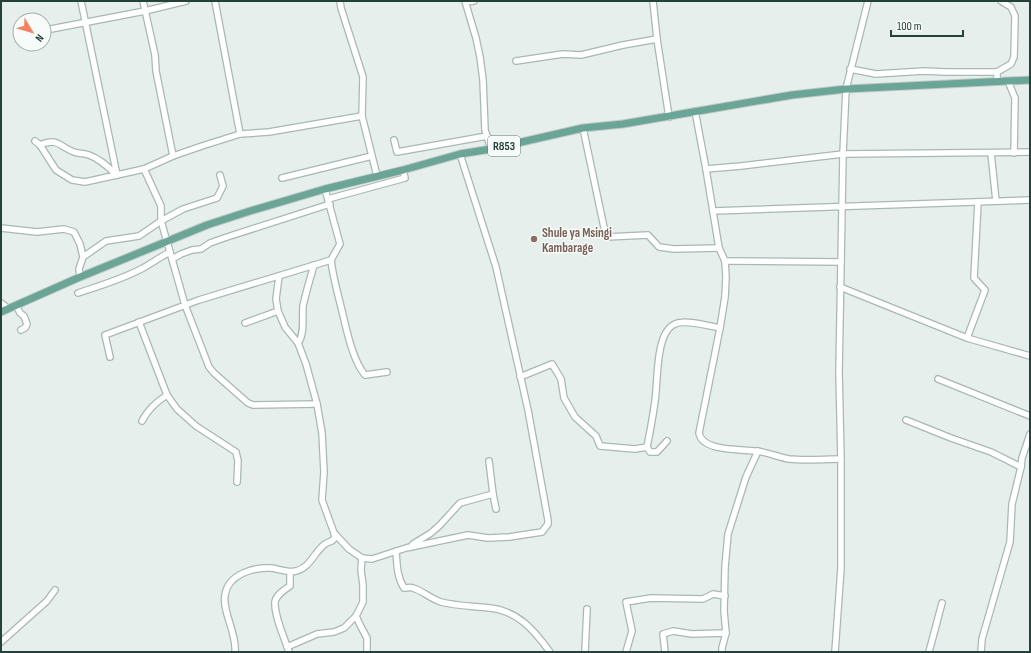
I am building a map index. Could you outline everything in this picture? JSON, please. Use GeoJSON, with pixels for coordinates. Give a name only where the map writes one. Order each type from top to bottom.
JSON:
{"type":"FeatureCollection","features":[{"type":"Feature","properties":{"kind":"main road","name":"R853"},"geometry":{"type":"LineString","coordinates":[[4,311],[80,277],[207,225],[325,189],[460,154],[491,149],[584,128],[669,117],[695,111],[792,95],[846,89],[1030,80]]}},
{"type":"Feature","properties":{"kind":"street"},"geometry":{"type":"LineString","coordinates":[[81,1],[117,175]]}},
{"type":"Feature","properties":{"kind":"street"},"geometry":{"type":"LineString","coordinates":[[143,1],[155,55],[156,72],[173,156]]}},
{"type":"Feature","properties":{"kind":"street"},"geometry":{"type":"LineString","coordinates":[[52,29],[145,11],[186,1]]}},
{"type":"Feature","properties":{"kind":"street"},"geometry":{"type":"LineString","coordinates":[[215,1],[240,134]]}},
{"type":"Feature","properties":{"kind":"street"},"geometry":{"type":"LineString","coordinates":[[340,1],[363,77],[362,116],[377,176]]}},
{"type":"Feature","properties":{"kind":"street"},"geometry":{"type":"LineString","coordinates":[[474,1],[466,2],[480,57],[483,80],[485,130],[491,149]]}},
{"type":"Feature","properties":{"kind":"street"},"geometry":{"type":"LineString","coordinates":[[653,1],[657,39],[669,117]]}},
{"type":"Feature","properties":{"kind":"street"},"geometry":{"type":"LineString","coordinates":[[835,652],[841,568],[839,372],[843,154],[846,89],[868,1]]}},
{"type":"Feature","properties":{"kind":"street"},"geometry":{"type":"LineString","coordinates":[[850,69],[876,74],[924,71],[997,72],[1011,64],[1014,57],[1015,16],[1011,7],[1001,1]]}},
{"type":"Feature","properties":{"kind":"street"},"geometry":{"type":"LineString","coordinates":[[516,62],[564,54],[581,55],[657,39]]}},
{"type":"Feature","properties":{"kind":"street"},"geometry":{"type":"LineString","coordinates":[[997,72],[997,82]]}},
{"type":"Feature","properties":{"kind":"street"},"geometry":{"type":"LineString","coordinates":[[1008,81],[1014,98],[1014,153]]}},
{"type":"Feature","properties":{"kind":"street"},"geometry":{"type":"LineString","coordinates":[[695,111],[706,169],[718,248],[725,260],[726,277],[726,291],[720,328],[699,437],[718,448],[758,451],[788,459],[841,459]]}},
{"type":"Feature","properties":{"kind":"street"},"geometry":{"type":"LineString","coordinates":[[117,175],[103,162],[88,155],[73,152],[60,143],[37,143],[56,170],[72,180],[84,182],[117,175],[144,169],[173,156],[240,134],[269,132],[362,116]]}},
{"type":"Feature","properties":{"kind":"street"},"geometry":{"type":"LineString","coordinates":[[584,128],[606,237],[648,235],[660,247],[674,249],[718,248]]}},
{"type":"Feature","properties":{"kind":"street"},"geometry":{"type":"LineString","coordinates":[[394,140],[397,152],[487,136]]}},
{"type":"Feature","properties":{"kind":"street"},"geometry":{"type":"LineString","coordinates":[[706,169],[843,154],[1030,152]]}},
{"type":"Feature","properties":{"kind":"street"},"geometry":{"type":"LineString","coordinates":[[991,153],[996,201]]}},
{"type":"Feature","properties":{"kind":"street"},"geometry":{"type":"LineString","coordinates":[[334,533],[349,549],[362,558],[372,559],[430,542],[468,535],[488,538],[509,537],[542,532],[548,524],[528,410],[496,267],[460,154]]}},
{"type":"Feature","properties":{"kind":"street"},"geometry":{"type":"LineString","coordinates":[[282,178],[372,156]]}},
{"type":"Feature","properties":{"kind":"street"},"geometry":{"type":"LineString","coordinates":[[144,169],[161,206],[161,221],[185,305],[210,367],[214,373],[248,403],[253,405],[317,404]]}},
{"type":"Feature","properties":{"kind":"street"},"geometry":{"type":"LineString","coordinates":[[172,260],[181,254],[192,250],[201,249],[210,243],[329,201],[405,178],[403,170]]}},
{"type":"Feature","properties":{"kind":"street"},"geometry":{"type":"LineString","coordinates":[[83,257],[106,241],[139,236],[183,208],[217,198],[223,186],[220,175]]}},
{"type":"Feature","properties":{"kind":"street"},"geometry":{"type":"LineString","coordinates":[[325,189],[340,244],[331,260],[334,282],[349,338],[360,369],[365,375],[387,372]]}},
{"type":"Feature","properties":{"kind":"street"},"geometry":{"type":"LineString","coordinates":[[713,211],[1030,200]]}},
{"type":"Feature","properties":{"kind":"street"},"geometry":{"type":"LineString","coordinates":[[967,338],[985,290],[974,278],[978,202]]}},
{"type":"Feature","properties":{"kind":"street"},"geometry":{"type":"LineString","coordinates":[[1,228],[36,232],[64,230],[74,232],[80,244],[83,257],[79,269],[80,277]]}},
{"type":"Feature","properties":{"kind":"street"},"geometry":{"type":"LineString","coordinates":[[78,293],[107,283],[142,268],[155,259],[170,252]]}},
{"type":"Feature","properties":{"kind":"street"},"geometry":{"type":"LineString","coordinates":[[110,357],[105,335],[185,305],[331,260]]}},
{"type":"Feature","properties":{"kind":"street"},"geometry":{"type":"LineString","coordinates":[[725,260],[841,262]]}},
{"type":"Feature","properties":{"kind":"street"},"geometry":{"type":"LineString","coordinates":[[298,343],[302,334],[303,308],[307,288],[314,265]]}},
{"type":"Feature","properties":{"kind":"street"},"geometry":{"type":"LineString","coordinates":[[229,652],[235,650],[236,643],[224,601],[228,587],[241,573],[259,568],[271,568],[290,572],[296,571],[306,565],[321,547],[333,541],[335,538],[322,500],[324,472],[322,433],[317,404],[306,364],[298,343],[285,327],[278,311],[276,299],[279,276]]}},
{"type":"Feature","properties":{"kind":"street"},"geometry":{"type":"LineString","coordinates":[[840,288],[967,338],[1030,356]]}},
{"type":"Feature","properties":{"kind":"street"},"geometry":{"type":"LineString","coordinates":[[1,303],[5,306],[4,311]]}},
{"type":"Feature","properties":{"kind":"street"},"geometry":{"type":"LineString","coordinates":[[16,305],[20,313],[24,316],[27,324],[25,328],[21,330]]}},
{"type":"Feature","properties":{"kind":"street"},"geometry":{"type":"LineString","coordinates":[[244,323],[278,311]]}},
{"type":"Feature","properties":{"kind":"street"},"geometry":{"type":"LineString","coordinates":[[139,322],[167,395],[177,409],[196,426],[236,452],[238,461],[237,482]]}},
{"type":"Feature","properties":{"kind":"street"},"geometry":{"type":"LineString","coordinates":[[667,441],[657,452],[650,452],[647,447],[655,400],[658,360],[665,333],[677,323],[720,328]]}},
{"type":"Feature","properties":{"kind":"street"},"geometry":{"type":"LineString","coordinates":[[520,377],[552,364],[560,379],[564,398],[575,417],[596,436],[600,446],[635,448],[647,447]]}},
{"type":"Feature","properties":{"kind":"street"},"geometry":{"type":"LineString","coordinates":[[938,379],[1030,416]]}},
{"type":"Feature","properties":{"kind":"street"},"geometry":{"type":"LineString","coordinates":[[142,421],[148,411],[158,400],[167,395]]}},
{"type":"Feature","properties":{"kind":"street"},"geometry":{"type":"LineString","coordinates":[[906,420],[991,452],[1021,467]]}},
{"type":"Feature","properties":{"kind":"street"},"geometry":{"type":"LineString","coordinates":[[981,652],[982,639],[1010,542],[1012,504],[1022,458],[1030,434]]}},
{"type":"Feature","properties":{"kind":"street"},"geometry":{"type":"LineString","coordinates":[[722,652],[726,633],[724,611],[725,567],[728,534],[746,478],[758,451]]}},
{"type":"Feature","properties":{"kind":"street"},"geometry":{"type":"LineString","coordinates":[[489,461],[496,509]]}},
{"type":"Feature","properties":{"kind":"street"},"geometry":{"type":"LineString","coordinates":[[411,547],[413,544],[431,533],[460,504],[493,494]]}},
{"type":"Feature","properties":{"kind":"street"},"geometry":{"type":"LineString","coordinates":[[396,551],[397,571],[400,582],[404,588],[413,588],[440,602],[479,608],[491,608],[504,612],[522,620],[530,627],[550,652]]}},
{"type":"Feature","properties":{"kind":"street"},"geometry":{"type":"LineString","coordinates":[[290,572],[290,586],[280,593],[275,602],[277,617],[288,650],[317,634],[334,632],[344,628],[356,616],[363,602],[361,570],[362,558]]}},
{"type":"Feature","properties":{"kind":"street"},"geometry":{"type":"LineString","coordinates":[[1,642],[48,601],[55,590]]}},
{"type":"Feature","properties":{"kind":"street"},"geometry":{"type":"LineString","coordinates":[[626,652],[632,631],[626,602],[651,598],[703,599],[713,594],[725,596]]}},
{"type":"Feature","properties":{"kind":"street"},"geometry":{"type":"LineString","coordinates":[[929,652],[942,603]]}},
{"type":"Feature","properties":{"kind":"street"},"geometry":{"type":"LineString","coordinates":[[585,652],[587,609]]}},
{"type":"Feature","properties":{"kind":"street"},"geometry":{"type":"LineString","coordinates":[[356,616],[367,638],[367,652]]}},
{"type":"Feature","properties":{"kind":"street"},"geometry":{"type":"LineString","coordinates":[[665,652],[663,634],[673,631],[692,634],[726,633]]}},
{"type":"Feature","properties":{"kind":"place","name":"Shule ya Msingi Kambarage"},"geometry":{"type":"Point","coordinates":[534,239]}}]}
